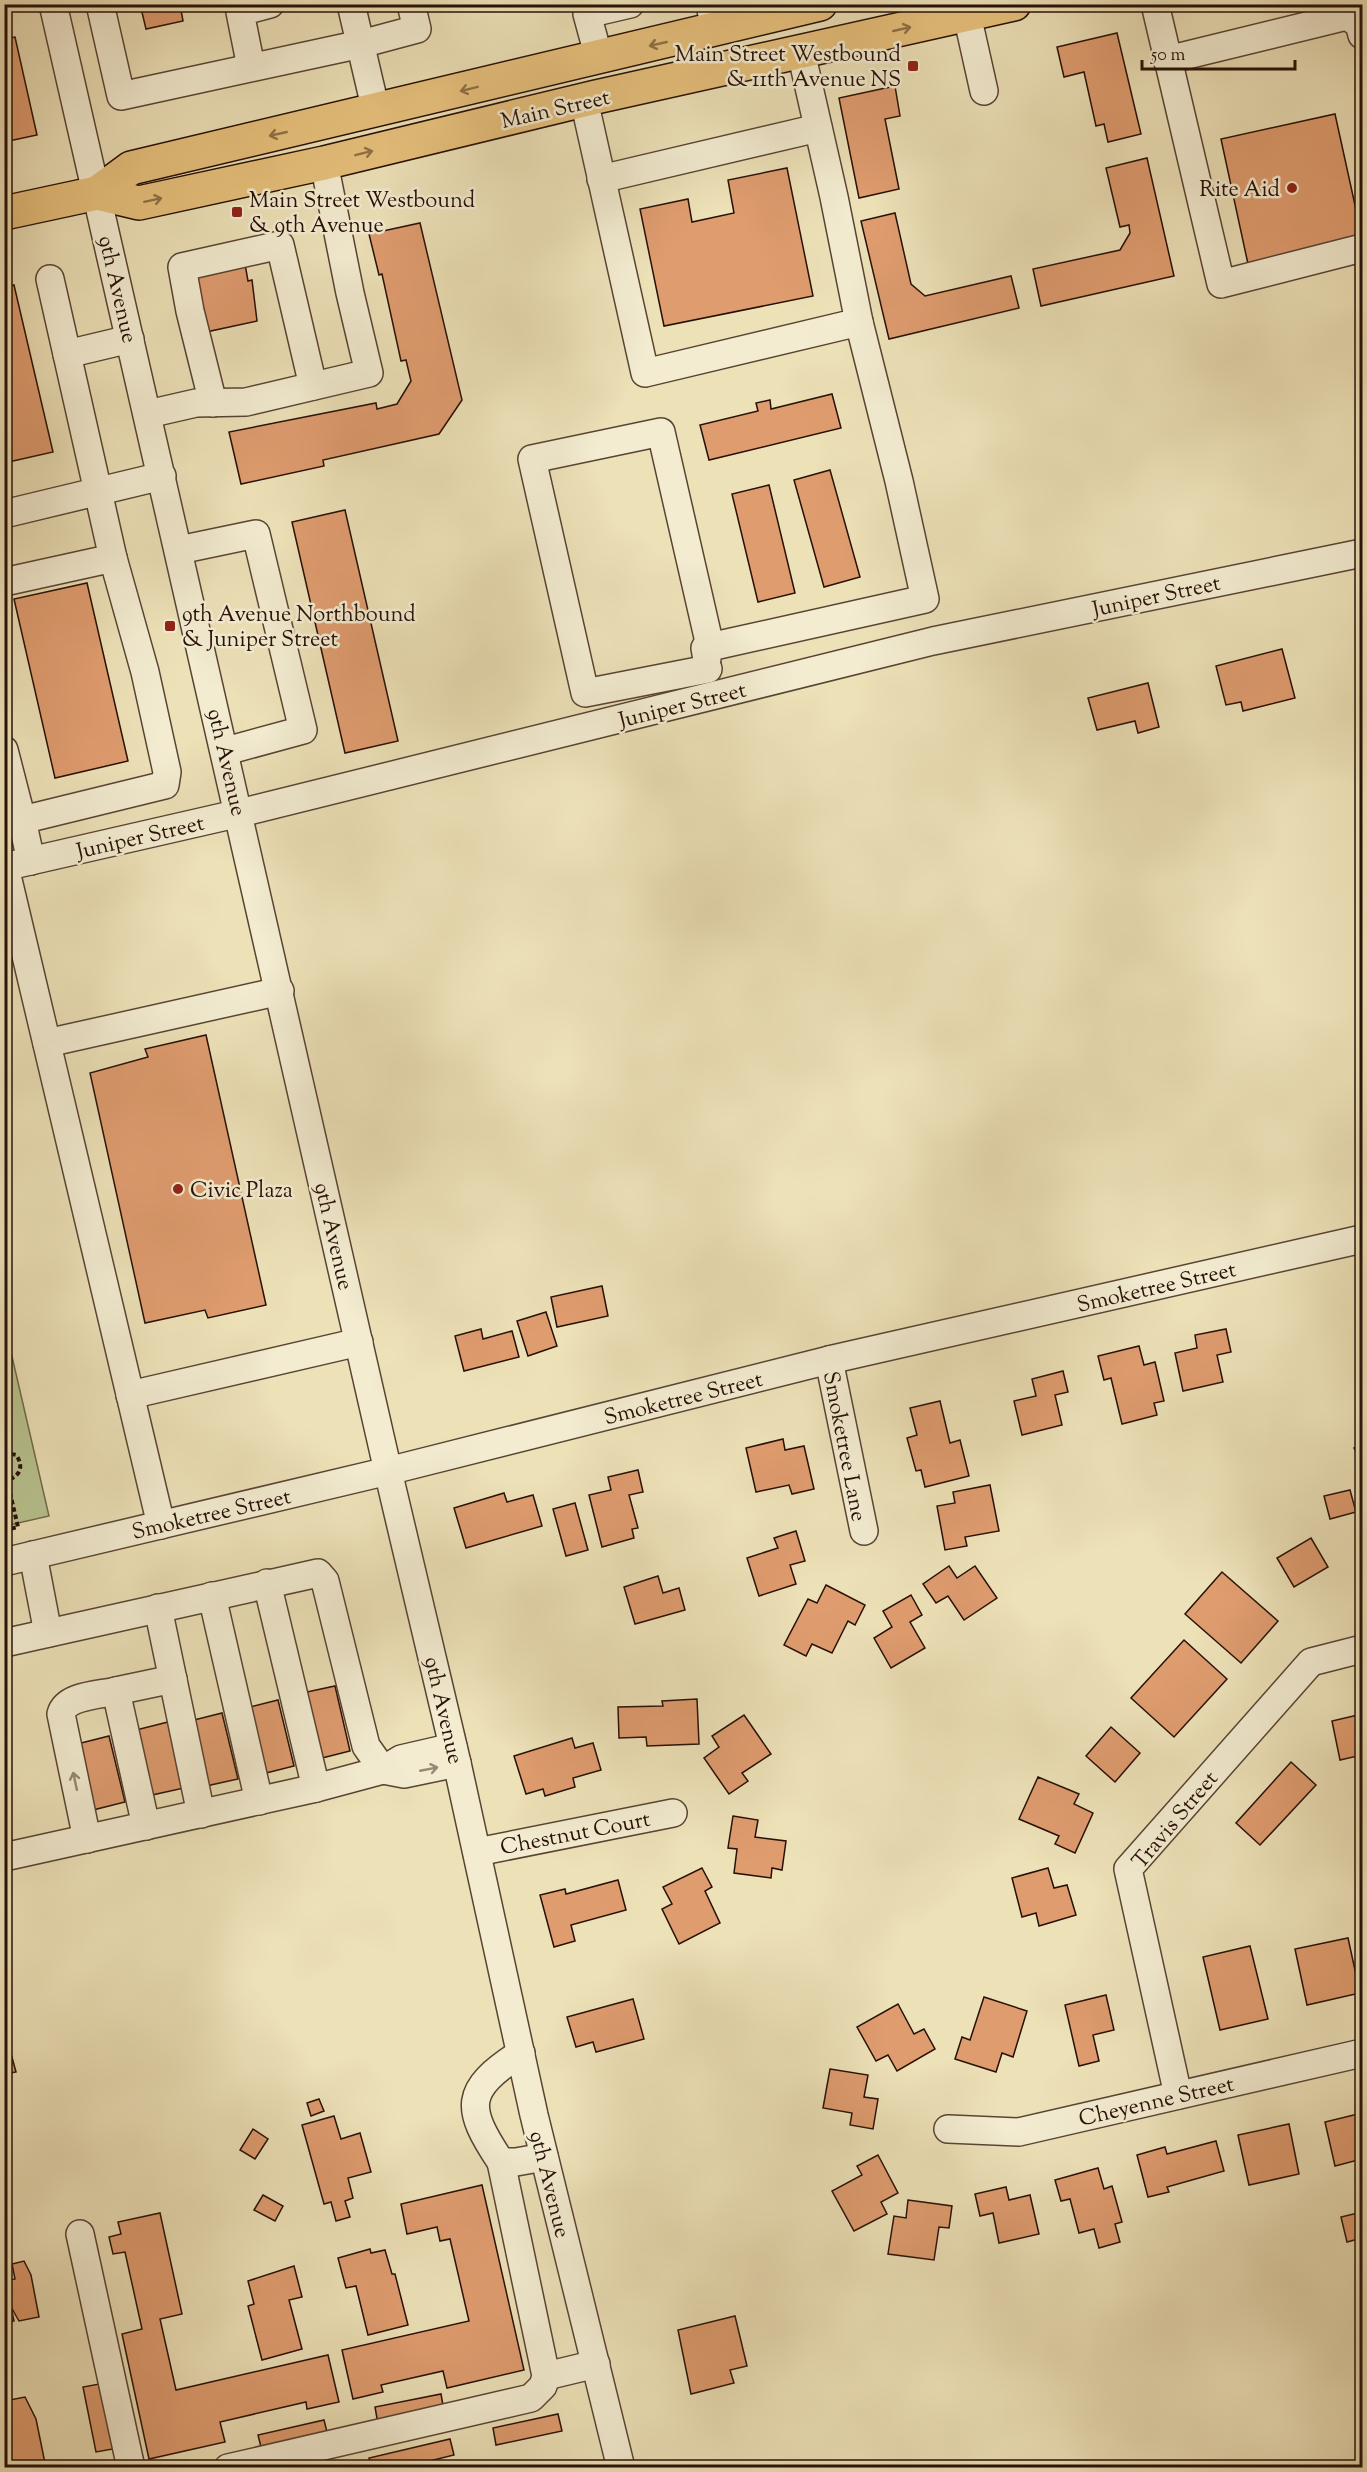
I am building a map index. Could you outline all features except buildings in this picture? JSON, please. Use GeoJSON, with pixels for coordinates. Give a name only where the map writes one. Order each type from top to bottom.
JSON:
{"type":"FeatureCollection","features":[{"type":"Feature","properties":{"kind":"main road","name":"Main Street"},"geometry":{"type":"LineString","coordinates":[[4,213],[97,193],[131,168],[599,58],[713,18],[820,4]]}},
{"type":"Feature","properties":{"kind":"main road"},"geometry":{"type":"LineString","coordinates":[[590,99],[642,69],[808,34],[831,17],[836,4]]}},
{"type":"Feature","properties":{"kind":"main road","name":"Main Street"},"geometry":{"type":"LineString","coordinates":[[97,193],[139,204],[324,163],[590,99],[1014,4]]}},
{"type":"Feature","properties":{"kind":"street","name":"9th Avenue"},"geometry":{"type":"LineString","coordinates":[[53,4],[455,1755],[544,2157],[621,2468]]}},
{"type":"Feature","properties":{"kind":"street"},"geometry":{"type":"LineString","coordinates":[[100,4],[121,96],[361,44],[417,29],[411,4]]}},
{"type":"Feature","properties":{"kind":"street"},"geometry":{"type":"LineString","coordinates":[[251,67],[240,12],[270,4]]}},
{"type":"Feature","properties":{"kind":"street"},"geometry":{"type":"LineString","coordinates":[[351,4],[376,111]]}},
{"type":"Feature","properties":{"kind":"street"},"geometry":{"type":"LineString","coordinates":[[1155,4],[1221,284],[1362,248]]}},
{"type":"Feature","properties":{"kind":"street"},"geometry":{"type":"LineString","coordinates":[[599,58],[587,14],[627,5]]}},
{"type":"Feature","properties":{"kind":"street"},"geometry":{"type":"LineString","coordinates":[[967,15],[984,91]]}},
{"type":"Feature","properties":{"kind":"street"},"geometry":{"type":"LineString","coordinates":[[1167,60],[1347,16],[1359,24],[1362,35]]}},
{"type":"Feature","properties":{"kind":"street"},"geometry":{"type":"LineString","coordinates":[[801,52],[859,322],[899,481],[933,641]]}},
{"type":"Feature","properties":{"kind":"street"},"geometry":{"type":"LineString","coordinates":[[590,99],[601,179],[645,373],[859,322]]}},
{"type":"Feature","properties":{"kind":"street"},"geometry":{"type":"LineString","coordinates":[[601,179],[818,128]]}},
{"type":"Feature","properties":{"kind":"street"},"geometry":{"type":"LineString","coordinates":[[148,414],[196,404],[246,402],[369,373],[350,293],[324,163]]}},
{"type":"Feature","properties":{"kind":"street"},"geometry":{"type":"LineString","coordinates":[[213,403],[190,311],[183,267],[280,245],[314,387]]}},
{"type":"Feature","properties":{"kind":"street"},"geometry":{"type":"LineString","coordinates":[[13,822],[165,785],[167,772],[145,672],[113,558],[50,279]]}},
{"type":"Feature","properties":{"kind":"street"},"geometry":{"type":"LineString","coordinates":[[67,354],[130,339]]}},
{"type":"Feature","properties":{"kind":"street"},"geometry":{"type":"LineString","coordinates":[[713,696],[709,657],[661,432],[532,459],[585,693],[709,657],[925,599]]}},
{"type":"Feature","properties":{"kind":"street"},"geometry":{"type":"LineString","coordinates":[[4,514],[162,476]]}},
{"type":"Feature","properties":{"kind":"street"},"geometry":{"type":"LineString","coordinates":[[179,550],[256,534],[303,730],[226,751]]}},
{"type":"Feature","properties":{"kind":"street","name":"Juniper Street"},"geometry":{"type":"LineString","coordinates":[[5,867],[240,813],[933,641],[1362,553]]}},
{"type":"Feature","properties":{"kind":"street"},"geometry":{"type":"LineString","coordinates":[[4,582],[113,558]]}},
{"type":"Feature","properties":{"kind":"street"},"geometry":{"type":"LineString","coordinates":[[4,750],[13,822],[32,861]]}},
{"type":"Feature","properties":{"kind":"street"},"geometry":{"type":"LineString","coordinates":[[5,867],[161,1525]]}},
{"type":"Feature","properties":{"kind":"street"},"geometry":{"type":"LineString","coordinates":[[47,1043],[280,991]]}},
{"type":"Feature","properties":{"kind":"street","name":"Smoketree Street"},"geometry":{"type":"LineString","coordinates":[[4,1562],[388,1471],[829,1360],[1362,1239]]}},
{"type":"Feature","properties":{"kind":"street"},"geometry":{"type":"LineString","coordinates":[[130,1395],[359,1342]]}},
{"type":"Feature","properties":{"kind":"street","name":"Smoketree Lane"},"geometry":{"type":"LineString","coordinates":[[829,1360],[864,1531]]}},
{"type":"Feature","properties":{"kind":"street"},"geometry":{"type":"LineString","coordinates":[[33,1555],[48,1633]]}},
{"type":"Feature","properties":{"kind":"street"},"geometry":{"type":"LineString","coordinates":[[4,1643],[318,1573],[326,1581],[366,1746],[383,1770]]}},
{"type":"Feature","properties":{"kind":"street"},"geometry":{"type":"LineString","coordinates":[[267,1583],[316,1788]]}},
{"type":"Feature","properties":{"kind":"street"},"geometry":{"type":"LineString","coordinates":[[212,1596],[259,1801]]}},
{"type":"Feature","properties":{"kind":"street"},"geometry":{"type":"LineString","coordinates":[[158,1608],[201,1814]]}},
{"type":"Feature","properties":{"kind":"street","name":"Travis Street"},"geometry":{"type":"LineString","coordinates":[[1178,2095],[1128,1869],[1311,1662],[1362,1649]]}},
{"type":"Feature","properties":{"kind":"street"},"geometry":{"type":"LineString","coordinates":[[87,1839],[61,1714],[63,1707],[69,1701],[173,1679]]}},
{"type":"Feature","properties":{"kind":"street"},"geometry":{"type":"LineString","coordinates":[[116,1691],[146,1826]]}},
{"type":"Feature","properties":{"kind":"street"},"geometry":{"type":"LineString","coordinates":[[4,1857],[316,1788],[383,1770],[401,1759],[455,1755]]}},
{"type":"Feature","properties":{"kind":"street","name":"Chestnut Court"},"geometry":{"type":"LineString","coordinates":[[477,1852],[673,1813]]}},
{"type":"Feature","properties":{"kind":"street","name":"Cheyenne Street"},"geometry":{"type":"LineString","coordinates":[[948,2129],[1019,2132],[1362,2053]]}},
{"type":"Feature","properties":{"kind":"street"},"geometry":{"type":"LineString","coordinates":[[228,2468],[531,2398],[543,2386],[546,2376],[501,2162],[481,2130],[474,2106],[482,2085],[494,2070],[521,2054]]}},
{"type":"Feature","properties":{"kind":"street"},"geometry":{"type":"LineString","coordinates":[[501,2162],[544,2157]]}},
{"type":"Feature","properties":{"kind":"street"},"geometry":{"type":"LineString","coordinates":[[80,2234],[131,2468]]}},
{"type":"Feature","properties":{"kind":"street"},"geometry":{"type":"LineString","coordinates":[[546,2376],[596,2364]]}},
{"type":"Feature","properties":{"kind":"path"},"geometry":{"type":"LineString","coordinates":[[4,1446],[6,1451],[16,1455],[21,1468],[16,1477],[6,1480],[18,1527],[4,1530]]}},
{"type":"Feature","properties":{"kind":"green space"},"geometry":{"type":"Polygon","coordinates":[[[4,1322],[49,1516],[5,1526],[4,1526],[4,1322]]]}},
{"type":"Feature","properties":{"kind":"place","name":"Main Street Westbound & 11th Avenue NS"},"geometry":{"type":"Point","coordinates":[913,66]}},
{"type":"Feature","properties":{"kind":"place","name":"Rite Aid"},"geometry":{"type":"Point","coordinates":[1292,188]}},
{"type":"Feature","properties":{"kind":"place","name":"Main Street Westbound & 9th Avenue"},"geometry":{"type":"Point","coordinates":[237,212]}},
{"type":"Feature","properties":{"kind":"place","name":"9th Avenue Northbound & Juniper Street"},"geometry":{"type":"Point","coordinates":[170,626]}},
{"type":"Feature","properties":{"kind":"place","name":"Civic Plaza"},"geometry":{"type":"Point","coordinates":[178,1189]}}]}
